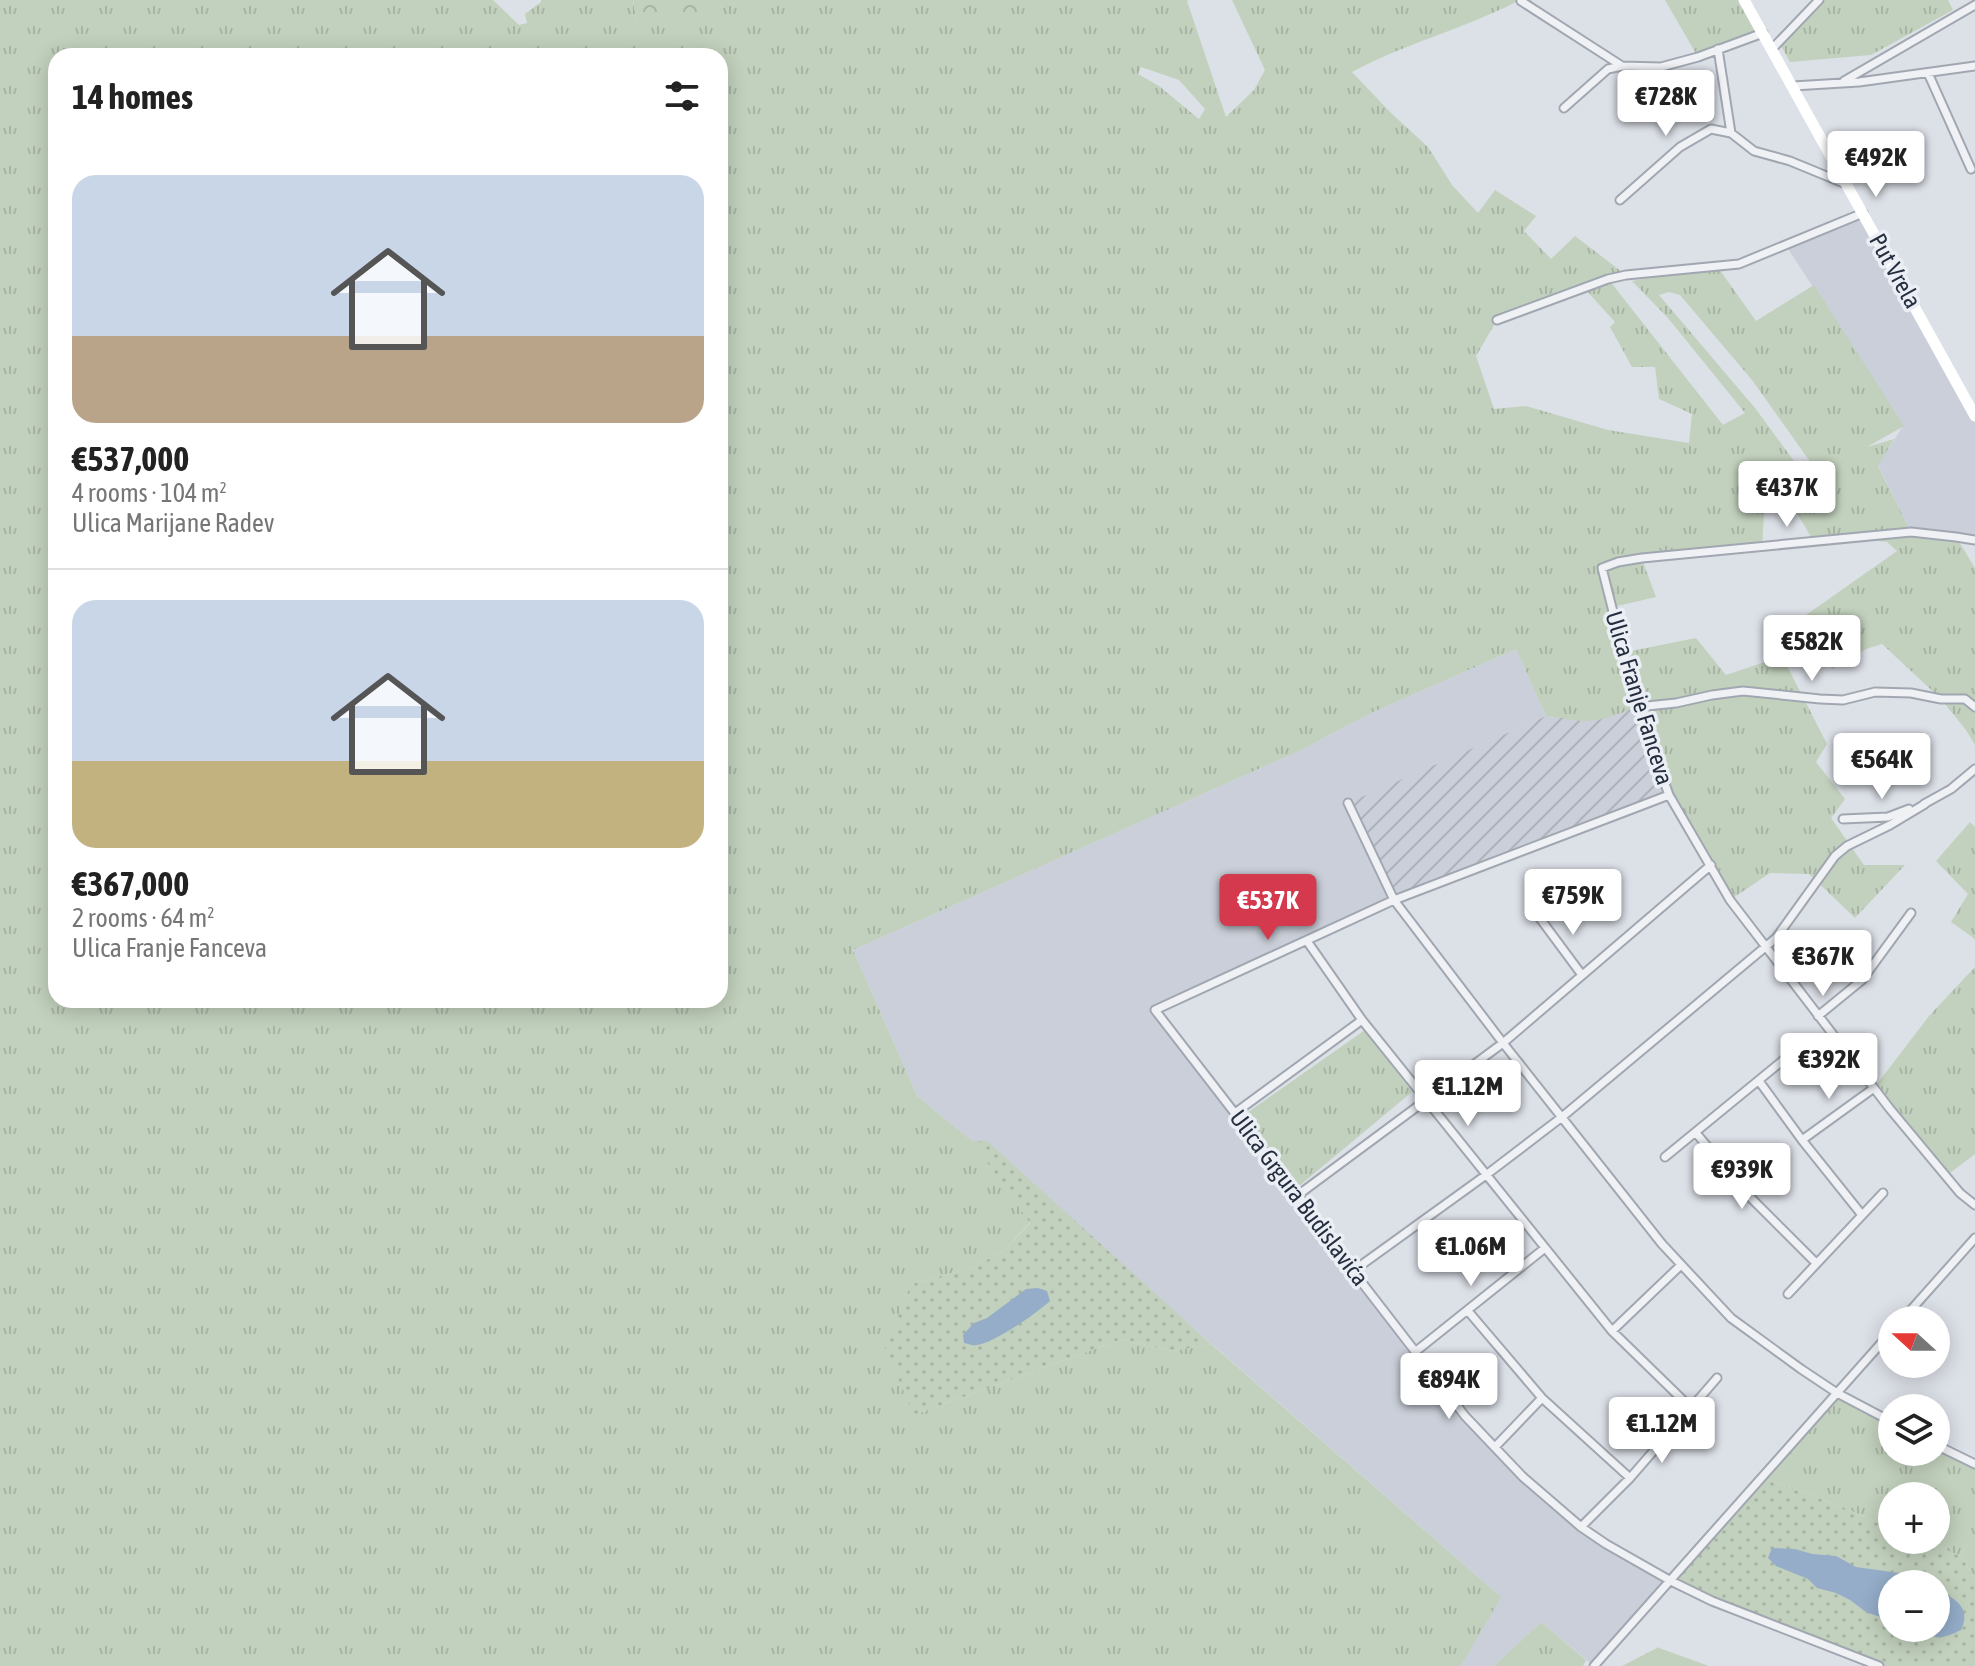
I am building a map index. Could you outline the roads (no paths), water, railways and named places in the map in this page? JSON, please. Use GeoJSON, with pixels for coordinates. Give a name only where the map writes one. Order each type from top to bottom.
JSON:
{"type":"FeatureCollection","features":[{"type":"Feature","properties":{"kind":"main road","name":"Put Vrela"},"geometry":{"type":"LineString","coordinates":[[1744,0],[1975,416]]}},
{"type":"Feature","properties":{"kind":"street"},"geometry":{"type":"LineString","coordinates":[[1772,49],[1819,0]]}},
{"type":"Feature","properties":{"kind":"street"},"geometry":{"type":"LineString","coordinates":[[1521,1],[1622,66]]}},
{"type":"Feature","properties":{"kind":"street"},"geometry":{"type":"LineString","coordinates":[[1842,82],[1975,5]]}},
{"type":"Feature","properties":{"kind":"street"},"geometry":{"type":"LineString","coordinates":[[1564,108],[1608,69],[1622,66],[1661,67],[1763,33]]}},
{"type":"Feature","properties":{"kind":"street"},"geometry":{"type":"LineString","coordinates":[[1718,49],[1731,133]]}},
{"type":"Feature","properties":{"kind":"street"},"geometry":{"type":"LineString","coordinates":[[1793,86],[1975,66]]}},
{"type":"Feature","properties":{"kind":"street"},"geometry":{"type":"LineString","coordinates":[[1928,73],[1971,169]]}},
{"type":"Feature","properties":{"kind":"street"},"geometry":{"type":"LineString","coordinates":[[1620,200],[1680,147],[1711,129],[1731,133],[1754,151],[1790,161],[1848,185]]}},
{"type":"Feature","properties":{"kind":"street"},"geometry":{"type":"LineString","coordinates":[[1497,320],[1608,279],[1739,264],[1863,213]]}},
{"type":"Feature","properties":{"kind":"street","name":"Ulica Franje Fanceva"},"geometry":{"type":"LineString","coordinates":[[1975,540],[1911,532],[1642,558],[1602,568],[1637,707],[1669,795],[1730,900],[1874,1088],[1960,1193],[1975,1205]]}},
{"type":"Feature","properties":{"kind":"street"},"geometry":{"type":"LineString","coordinates":[[1637,707],[1743,691],[1831,700],[1875,692],[1911,693],[1941,699],[1965,699],[1975,707]]}},
{"type":"Feature","properties":{"kind":"street"},"geometry":{"type":"LineString","coordinates":[[1353,1271],[1562,1117],[1776,938],[1835,856],[1847,846],[1951,789],[1975,769]]}},
{"type":"Feature","properties":{"kind":"street"},"geometry":{"type":"LineString","coordinates":[[1669,795],[1394,900],[1307,941],[1362,1020],[1612,1331],[1691,1408]]}},
{"type":"Feature","properties":{"kind":"street"},"geometry":{"type":"LineString","coordinates":[[1348,803],[1394,900],[1662,1244],[1731,1318],[1837,1393],[1878,1415]]}},
{"type":"Feature","properties":{"kind":"street"},"geometry":{"type":"LineString","coordinates":[[1843,819],[1888,817],[1925,804]]}},
{"type":"Feature","properties":{"kind":"street"},"geometry":{"type":"LineString","coordinates":[[1298,1195],[1503,1043],[1711,865]]}},
{"type":"Feature","properties":{"kind":"street"},"geometry":{"type":"LineString","coordinates":[[1818,1016],[1862,980],[1911,913]]}},
{"type":"Feature","properties":{"kind":"street"},"geometry":{"type":"LineString","coordinates":[[1539,917],[1582,975]]}},
{"type":"Feature","properties":{"kind":"street","name":"Ulica Grgura Budislavića"},"geometry":{"type":"LineString","coordinates":[[1307,941],[1155,1010],[1465,1416],[1523,1477],[1581,1527],[1606,1544],[1712,1601],[1879,1666]]}},
{"type":"Feature","properties":{"kind":"street"},"geometry":{"type":"LineString","coordinates":[[1235,1113],[1362,1020]]}},
{"type":"Feature","properties":{"kind":"street"},"geometry":{"type":"LineString","coordinates":[[1665,1157],[1787,1057]]}},
{"type":"Feature","properties":{"kind":"street"},"geometry":{"type":"LineString","coordinates":[[1759,1081],[1862,1215]]}},
{"type":"Feature","properties":{"kind":"street"},"geometry":{"type":"LineString","coordinates":[[1802,1140],[1874,1088]]}},
{"type":"Feature","properties":{"kind":"street"},"geometry":{"type":"LineString","coordinates":[[1696,1133],[1750,1197],[1816,1263]]}},
{"type":"Feature","properties":{"kind":"street"},"geometry":{"type":"LineString","coordinates":[[1788,1294],[1883,1193]]}},
{"type":"Feature","properties":{"kind":"street"},"geometry":{"type":"LineString","coordinates":[[1914,1306],[1975,1238]]}},
{"type":"Feature","properties":{"kind":"street"},"geometry":{"type":"LineString","coordinates":[[1415,1352],[1545,1248]]}},
{"type":"Feature","properties":{"kind":"street"},"geometry":{"type":"LineString","coordinates":[[1612,1331],[1681,1265]]}},
{"type":"Feature","properties":{"kind":"street"},"geometry":{"type":"LineString","coordinates":[[1468,1311],[1542,1398],[1630,1478]]}},
{"type":"Feature","properties":{"kind":"street"},"geometry":{"type":"LineString","coordinates":[[1594,1666],[1878,1347]]}},
{"type":"Feature","properties":{"kind":"street"},"geometry":{"type":"LineString","coordinates":[[1581,1527],[1630,1478],[1717,1378]]}},
{"type":"Feature","properties":{"kind":"street"},"geometry":{"type":"LineString","coordinates":[[1495,1447],[1542,1398]]}},
{"type":"Feature","properties":{"kind":"street"},"geometry":{"type":"LineString","coordinates":[[1950,1452],[1975,1464]]}},
{"type":"Feature","properties":{"kind":"water"},"geometry":{"type":"Polygon","coordinates":[[[1026,1289],[1047,1291],[1050,1301],[1036,1313],[984,1343],[964,1343],[963,1335],[974,1323],[987,1318],[1026,1289]]]}},
{"type":"Feature","properties":{"kind":"water"},"geometry":{"type":"Polygon","coordinates":[[[1772,1548],[1795,1549],[1836,1556],[1856,1567],[1878,1570],[1878,1616],[1836,1593],[1817,1588],[1808,1579],[1776,1566],[1768,1558],[1772,1548]]]}},
{"type":"Feature","properties":{"kind":"water"},"geometry":{"type":"Polygon","coordinates":[[[1950,1597],[1963,1609],[1961,1630],[1950,1635],[1950,1597]]]}}]}
